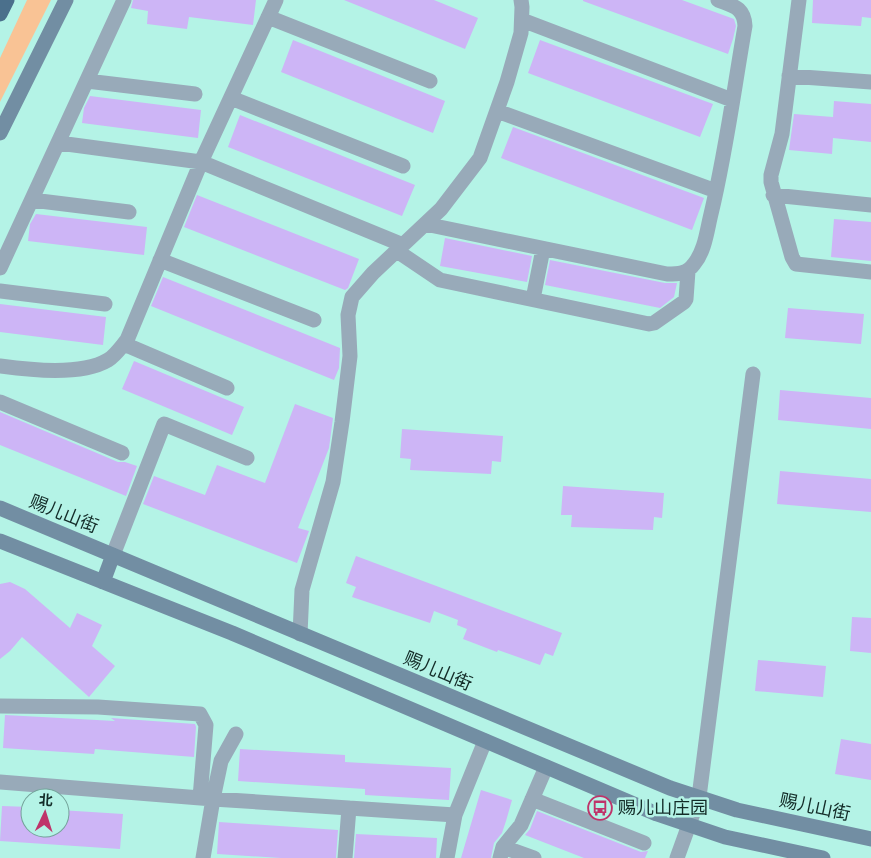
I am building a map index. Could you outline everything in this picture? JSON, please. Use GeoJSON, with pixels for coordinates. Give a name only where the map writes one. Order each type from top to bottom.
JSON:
{"type":"FeatureCollection","features":[{"type":"Feature","properties":{"kind":"highway"},"geometry":{"type":"LineString","coordinates":[[0,14],[7,0]]}},
{"type":"Feature","properties":{"kind":"main road"},"geometry":{"type":"LineString","coordinates":[[0,133],[66,0]]}},
{"type":"Feature","properties":{"kind":"main road","name":"赐儿山街"},"geometry":{"type":"LineString","coordinates":[[0,508],[670,788],[737,810],[871,839]]}},
{"type":"Feature","properties":{"kind":"main road"},"geometry":{"type":"LineString","coordinates":[[0,541],[232,634],[657,814],[725,837],[822,858]]}},
{"type":"Feature","properties":{"kind":"main road"},"geometry":{"type":"LineString","coordinates":[[103,582],[113,555]]}},
{"type":"Feature","properties":{"kind":"street"},"geometry":{"type":"LineString","coordinates":[[0,268],[124,0]]}},
{"type":"Feature","properties":{"kind":"street"},"geometry":{"type":"LineString","coordinates":[[0,366],[35,371],[91,368],[110,359],[124,344],[201,162],[276,0]]}},
{"type":"Feature","properties":{"kind":"street"},"geometry":{"type":"LineString","coordinates":[[300,634],[302,590],[333,482],[350,356],[348,315],[352,297],[441,209],[480,158],[507,82],[521,33],[521,0]]}},
{"type":"Feature","properties":{"kind":"street"},"geometry":{"type":"LineString","coordinates":[[425,224],[667,274],[678,274],[688,271],[696,263],[706,237],[745,26],[744,17],[738,8],[718,0]]}},
{"type":"Feature","properties":{"kind":"street"},"geometry":{"type":"LineString","coordinates":[[799,0],[782,134],[771,175],[773,195],[792,257],[796,264],[871,272]]}},
{"type":"Feature","properties":{"kind":"street"},"geometry":{"type":"LineString","coordinates":[[268,17],[430,81]]}},
{"type":"Feature","properties":{"kind":"street"},"geometry":{"type":"LineString","coordinates":[[522,20],[732,100]]}},
{"type":"Feature","properties":{"kind":"street"},"geometry":{"type":"LineString","coordinates":[[789,76],[871,82]]}},
{"type":"Feature","properties":{"kind":"street"},"geometry":{"type":"LineString","coordinates":[[87,81],[195,94]]}},
{"type":"Feature","properties":{"kind":"street"},"geometry":{"type":"LineString","coordinates":[[231,98],[403,166]]}},
{"type":"Feature","properties":{"kind":"street"},"geometry":{"type":"LineString","coordinates":[[497,111],[716,191]]}},
{"type":"Feature","properties":{"kind":"street"},"geometry":{"type":"LineString","coordinates":[[59,143],[201,162],[400,248],[440,280],[649,324],[654,323],[684,302],[686,299],[688,271]]}},
{"type":"Feature","properties":{"kind":"street"},"geometry":{"type":"LineString","coordinates":[[773,195],[871,205]]}},
{"type":"Feature","properties":{"kind":"street"},"geometry":{"type":"LineString","coordinates":[[32,200],[129,212]]}},
{"type":"Feature","properties":{"kind":"street"},"geometry":{"type":"LineString","coordinates":[[533,300],[543,248]]}},
{"type":"Feature","properties":{"kind":"street"},"geometry":{"type":"LineString","coordinates":[[160,260],[314,320]]}},
{"type":"Feature","properties":{"kind":"street"},"geometry":{"type":"LineString","coordinates":[[0,291],[105,304]]}},
{"type":"Feature","properties":{"kind":"street"},"geometry":{"type":"LineString","coordinates":[[124,344],[227,388]]}},
{"type":"Feature","properties":{"kind":"street"},"geometry":{"type":"LineString","coordinates":[[677,858],[699,797],[753,374]]}},
{"type":"Feature","properties":{"kind":"street"},"geometry":{"type":"LineString","coordinates":[[0,402],[122,453]]}},
{"type":"Feature","properties":{"kind":"street"},"geometry":{"type":"LineString","coordinates":[[113,555],[164,424],[247,458]]}},
{"type":"Feature","properties":{"kind":"street"},"geometry":{"type":"LineString","coordinates":[[0,706],[98,707],[200,714],[206,725],[207,799],[203,858]]}},
{"type":"Feature","properties":{"kind":"street"},"geometry":{"type":"LineString","coordinates":[[207,799],[221,761],[236,734]]}},
{"type":"Feature","properties":{"kind":"street"},"geometry":{"type":"LineString","coordinates":[[447,858],[455,815],[485,741]]}},
{"type":"Feature","properties":{"kind":"street"},"geometry":{"type":"LineString","coordinates":[[534,858],[502,852],[521,825],[546,767]]}},
{"type":"Feature","properties":{"kind":"street"},"geometry":{"type":"LineString","coordinates":[[0,782],[207,799],[455,815]]}},
{"type":"Feature","properties":{"kind":"street"},"geometry":{"type":"LineString","coordinates":[[532,800],[644,842]]}},
{"type":"Feature","properties":{"kind":"street"},"geometry":{"type":"LineString","coordinates":[[345,858],[349,808]]}},
{"type":"Feature","properties":{"kind":"shaded area"},"geometry":{"type":"Polygon","coordinates":[[[27,0],[51,0],[0,102],[0,58],[27,0]]]}},
{"type":"Feature","properties":{"kind":"building"},"geometry":{"type":"Polygon","coordinates":[[[133,0],[256,0],[253,25],[189,17],[187,29],[147,24],[148,11],[131,8],[133,0]]]}},
{"type":"Feature","properties":{"kind":"building"},"geometry":{"type":"Polygon","coordinates":[[[344,0],[434,0],[478,18],[465,49],[344,0]]]}},
{"type":"Feature","properties":{"kind":"building"},"geometry":{"type":"Polygon","coordinates":[[[583,0],[682,0],[734,19],[736,26],[728,54],[583,0]]]}},
{"type":"Feature","properties":{"kind":"building"},"geometry":{"type":"Polygon","coordinates":[[[813,0],[871,0],[871,18],[862,17],[861,26],[812,23],[813,0]]]}},
{"type":"Feature","properties":{"kind":"building"},"geometry":{"type":"Polygon","coordinates":[[[293,40],[445,101],[433,133],[281,72],[293,40]]]}},
{"type":"Feature","properties":{"kind":"building"},"geometry":{"type":"Polygon","coordinates":[[[540,40],[713,104],[700,137],[528,73],[540,40]]]}},
{"type":"Feature","properties":{"kind":"building"},"geometry":{"type":"Polygon","coordinates":[[[90,96],[201,110],[198,138],[82,123],[84,108],[90,96]]]}},
{"type":"Feature","properties":{"kind":"building"},"geometry":{"type":"Polygon","coordinates":[[[834,101],[871,104],[871,142],[833,138],[832,154],[789,150],[794,114],[833,117],[834,101]]]}},
{"type":"Feature","properties":{"kind":"building"},"geometry":{"type":"Polygon","coordinates":[[[240,115],[415,185],[402,216],[228,147],[240,115]]]}},
{"type":"Feature","properties":{"kind":"building"},"geometry":{"type":"Polygon","coordinates":[[[513,127],[704,198],[692,230],[501,158],[513,127]]]}},
{"type":"Feature","properties":{"kind":"building"},"geometry":{"type":"Polygon","coordinates":[[[197,195],[359,259],[348,288],[345,290],[184,227],[197,195]]]}},
{"type":"Feature","properties":{"kind":"building"},"geometry":{"type":"Polygon","coordinates":[[[36,214],[147,227],[144,255],[28,241],[30,224],[36,214]]]}},
{"type":"Feature","properties":{"kind":"building"},"geometry":{"type":"Polygon","coordinates":[[[834,219],[871,222],[871,261],[831,257],[834,219]]]}},
{"type":"Feature","properties":{"kind":"building"},"geometry":{"type":"Polygon","coordinates":[[[445,238],[532,256],[527,282],[440,266],[445,238]]]}},
{"type":"Feature","properties":{"kind":"building"},"geometry":{"type":"Polygon","coordinates":[[[550,260],[665,283],[677,283],[674,297],[660,308],[545,285],[550,260]]]}},
{"type":"Feature","properties":{"kind":"building"},"geometry":{"type":"Polygon","coordinates":[[[163,277],[340,348],[339,368],[334,380],[151,306],[163,277]]]}},
{"type":"Feature","properties":{"kind":"building"},"geometry":{"type":"Polygon","coordinates":[[[0,304],[106,317],[103,345],[0,332],[0,304]]]}},
{"type":"Feature","properties":{"kind":"building"},"geometry":{"type":"Polygon","coordinates":[[[788,308],[864,314],[861,344],[785,338],[788,308]]]}},
{"type":"Feature","properties":{"kind":"building"},"geometry":{"type":"Polygon","coordinates":[[[134,361],[244,407],[232,435],[122,389],[134,361]]]}},
{"type":"Feature","properties":{"kind":"building"},"geometry":{"type":"Polygon","coordinates":[[[780,390],[871,398],[871,429],[778,420],[780,390]]]}},
{"type":"Feature","properties":{"kind":"building"},"geometry":{"type":"Polygon","coordinates":[[[295,404],[333,418],[329,448],[298,528],[309,531],[297,563],[143,504],[154,476],[205,495],[217,465],[265,483],[295,404]]]}},
{"type":"Feature","properties":{"kind":"building"},"geometry":{"type":"Polygon","coordinates":[[[0,412],[118,462],[137,466],[126,496],[0,445],[0,412]]]}},
{"type":"Feature","properties":{"kind":"building"},"geometry":{"type":"Polygon","coordinates":[[[402,429],[503,436],[501,462],[492,461],[491,474],[410,470],[411,459],[400,458],[402,429]]]}},
{"type":"Feature","properties":{"kind":"building"},"geometry":{"type":"Polygon","coordinates":[[[780,471],[871,479],[871,512],[777,504],[780,471]]]}},
{"type":"Feature","properties":{"kind":"building"},"geometry":{"type":"Polygon","coordinates":[[[563,486],[664,493],[662,518],[654,517],[653,530],[571,527],[572,515],[561,515],[563,486]]]}},
{"type":"Feature","properties":{"kind":"building"},"geometry":{"type":"Polygon","coordinates":[[[356,556],[562,633],[553,656],[545,653],[540,665],[463,639],[467,629],[457,625],[458,620],[434,611],[430,623],[352,597],[356,587],[346,583],[356,556]]]}},
{"type":"Feature","properties":{"kind":"building"},"geometry":{"type":"Polygon","coordinates":[[[10,582],[25,589],[70,628],[77,613],[102,625],[92,646],[115,666],[89,697],[22,637],[0,659],[0,584],[10,582]]]}},
{"type":"Feature","properties":{"kind":"building"},"geometry":{"type":"Polygon","coordinates":[[[852,617],[871,618],[871,653],[850,651],[852,617]]]}},
{"type":"Feature","properties":{"kind":"building"},"geometry":{"type":"Polygon","coordinates":[[[758,660],[826,666],[823,697],[755,691],[758,660]]]}},
{"type":"Feature","properties":{"kind":"building"},"geometry":{"type":"Polygon","coordinates":[[[5,715],[115,721],[111,718],[195,724],[194,757],[95,749],[94,754],[3,748],[5,715]]]}},
{"type":"Feature","properties":{"kind":"building"},"geometry":{"type":"Polygon","coordinates":[[[841,739],[871,744],[871,780],[835,774],[841,739]]]}},
{"type":"Feature","properties":{"kind":"building"},"geometry":{"type":"Polygon","coordinates":[[[240,749],[345,755],[345,762],[451,768],[449,800],[365,795],[365,789],[238,781],[240,749]]]}},
{"type":"Feature","properties":{"kind":"building"},"geometry":{"type":"Polygon","coordinates":[[[481,790],[512,800],[506,821],[502,833],[494,843],[491,858],[461,858],[481,790]]]}},
{"type":"Feature","properties":{"kind":"building"},"geometry":{"type":"Polygon","coordinates":[[[2,806],[20,807],[20,838],[70,838],[70,811],[123,814],[120,849],[0,841],[2,806]]]}},
{"type":"Feature","properties":{"kind":"building"},"geometry":{"type":"Polygon","coordinates":[[[537,811],[641,852],[648,851],[645,858],[584,858],[525,835],[530,829],[537,811]]]}},
{"type":"Feature","properties":{"kind":"building"},"geometry":{"type":"Polygon","coordinates":[[[219,822],[338,830],[336,858],[281,858],[217,854],[219,822]]]}},
{"type":"Feature","properties":{"kind":"building"},"geometry":{"type":"Polygon","coordinates":[[[356,834],[437,838],[436,858],[354,858],[356,834]]]}},
{"type":"Feature","properties":{"kind":"place","name":"赐儿山庄园"},"geometry":{"type":"Point","coordinates":[600,808]}}]}
